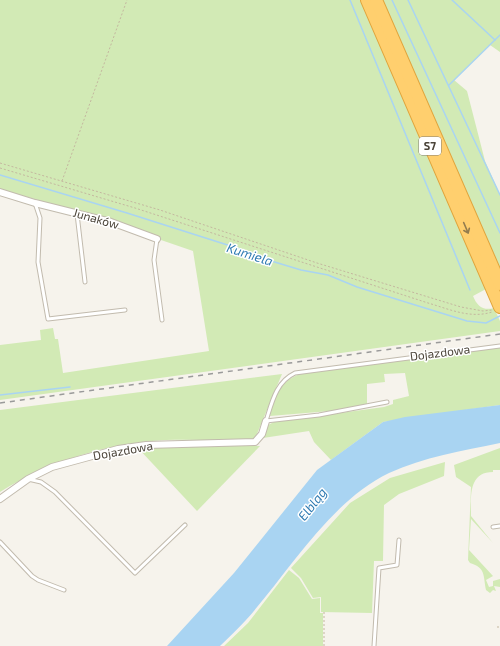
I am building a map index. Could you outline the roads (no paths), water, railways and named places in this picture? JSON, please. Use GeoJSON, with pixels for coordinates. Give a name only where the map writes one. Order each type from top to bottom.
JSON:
{"type":"FeatureCollection","features":[{"type":"Feature","properties":{"kind":"highway","name":"S7"},"geometry":{"type":"LineString","coordinates":[[367,0],[497,288]]}},
{"type":"Feature","properties":{"kind":"highway","name":"S7"},"geometry":{"type":"LineString","coordinates":[[376,0],[497,288],[498,309]]}},
{"type":"Feature","properties":{"kind":"street","name":"Junaków"},"geometry":{"type":"LineString","coordinates":[[0,192],[35,203],[111,222],[157,239]]}},
{"type":"Feature","properties":{"kind":"street","name":"Dojazdowa"},"geometry":{"type":"LineString","coordinates":[[0,498],[28,479],[52,467],[135,446],[255,442],[262,434],[266,421]]}},
{"type":"Feature","properties":{"kind":"lane"},"geometry":{"type":"LineString","coordinates":[[35,203],[40,218],[38,262],[48,319],[125,310]]}},
{"type":"Feature","properties":{"kind":"lane"},"geometry":{"type":"LineString","coordinates":[[77,214],[85,282]]}},
{"type":"Feature","properties":{"kind":"lane"},"geometry":{"type":"LineString","coordinates":[[157,239],[154,260],[162,320]]}},
{"type":"Feature","properties":{"kind":"lane","name":"Dojazdowa"},"geometry":{"type":"LineString","coordinates":[[266,421],[277,389],[286,379],[296,373],[500,346]]}},
{"type":"Feature","properties":{"kind":"lane"},"geometry":{"type":"LineString","coordinates":[[266,421],[319,415],[388,402]]}},
{"type":"Feature","properties":{"kind":"lane"},"geometry":{"type":"LineString","coordinates":[[28,479],[41,482],[54,492],[135,572],[185,525]]}},
{"type":"Feature","properties":{"kind":"lane"},"geometry":{"type":"LineString","coordinates":[[493,527],[500,526]]}},
{"type":"Feature","properties":{"kind":"lane"},"geometry":{"type":"LineString","coordinates":[[374,646],[379,568],[397,565],[399,540]]}},
{"type":"Feature","properties":{"kind":"lane"},"geometry":{"type":"LineString","coordinates":[[0,542],[32,576],[38,580],[64,590]]}},
{"type":"Feature","properties":{"kind":"water","name":"Elbląg"},"geometry":{"type":"Polygon","coordinates":[[[500,405],[500,443],[443,455],[402,467],[367,486],[347,501],[311,539],[246,620],[220,646],[167,646],[234,573],[317,470],[383,422],[405,417],[500,405]]]}},
{"type":"Feature","properties":{"kind":"waterway"},"geometry":{"type":"LineString","coordinates":[[350,0],[470,290]]}},
{"type":"Feature","properties":{"kind":"waterway"},"geometry":{"type":"LineString","coordinates":[[392,0],[500,233]]}},
{"type":"Feature","properties":{"kind":"waterway"},"geometry":{"type":"LineString","coordinates":[[408,0],[500,195]]}},
{"type":"Feature","properties":{"kind":"waterway"},"geometry":{"type":"LineString","coordinates":[[452,0],[495,40]]}},
{"type":"Feature","properties":{"kind":"waterway"},"geometry":{"type":"LineString","coordinates":[[449,85],[500,35]]}},
{"type":"Feature","properties":{"kind":"waterway","name":"Kumiela"},"geometry":{"type":"LineString","coordinates":[[0,175],[127,213],[237,248],[268,260],[301,270],[328,275],[357,287],[467,321],[486,323],[500,316]]}},
{"type":"Feature","properties":{"kind":"waterway"},"geometry":{"type":"LineString","coordinates":[[0,395],[70,387]]}},
{"type":"Feature","properties":{"kind":"railway"},"geometry":{"type":"LineString","coordinates":[[0,403],[500,334]]}}]}
